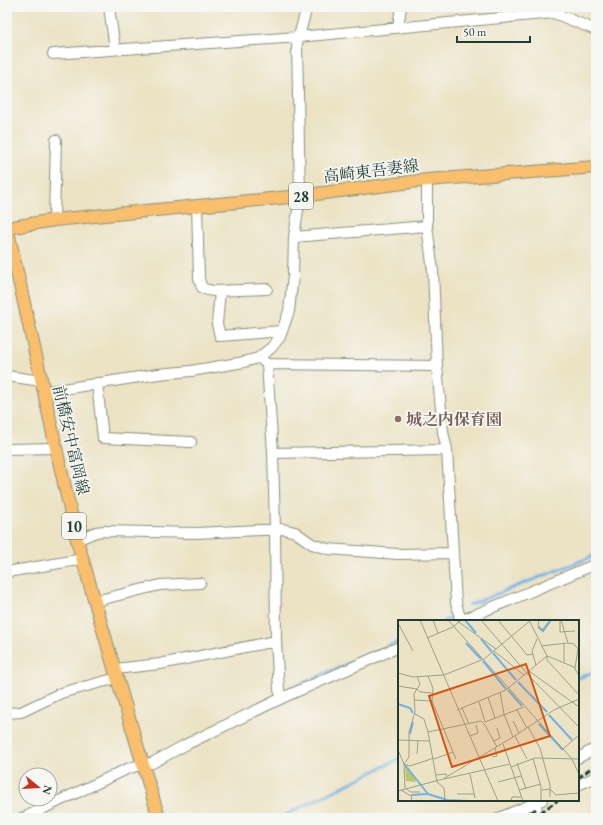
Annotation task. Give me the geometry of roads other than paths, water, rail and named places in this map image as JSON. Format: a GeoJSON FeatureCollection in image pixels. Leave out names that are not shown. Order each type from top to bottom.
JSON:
{"type":"FeatureCollection","features":[{"type":"Feature","properties":{"kind":"main road","name":"高崎東吾妻線"},"geometry":{"type":"LineString","coordinates":[[7,228],[54,220],[300,196],[427,180],[596,167]]}},
{"type":"Feature","properties":{"kind":"main road","name":"前橋安中富岡線"},"geometry":{"type":"LineString","coordinates":[[7,228],[77,540],[159,818]]}},
{"type":"Feature","properties":{"kind":"street"},"geometry":{"type":"LineString","coordinates":[[109,7],[114,49]]}},
{"type":"Feature","properties":{"kind":"street"},"geometry":{"type":"LineString","coordinates":[[7,376],[43,386],[97,384],[158,374],[191,371],[244,362],[258,358],[271,348],[280,337],[289,311],[293,276],[294,237],[300,196],[297,43],[307,7]]}},
{"type":"Feature","properties":{"kind":"street"},"geometry":{"type":"LineString","coordinates":[[398,27],[401,7]]}},
{"type":"Feature","properties":{"kind":"street"},"geometry":{"type":"LineString","coordinates":[[53,54],[298,37],[557,10],[596,30]]}},
{"type":"Feature","properties":{"kind":"street"},"geometry":{"type":"LineString","coordinates":[[54,220],[56,140]]}},
{"type":"Feature","properties":{"kind":"street"},"geometry":{"type":"LineString","coordinates":[[427,180],[427,226],[433,271],[436,366],[443,432],[447,450],[456,603],[461,620]]}},
{"type":"Feature","properties":{"kind":"street"},"geometry":{"type":"LineString","coordinates":[[197,206],[199,278],[201,286],[205,290],[220,291],[267,289]]}},
{"type":"Feature","properties":{"kind":"street"},"geometry":{"type":"LineString","coordinates":[[294,237],[427,226]]}},
{"type":"Feature","properties":{"kind":"street"},"geometry":{"type":"LineString","coordinates":[[220,291],[217,324],[220,336],[282,331]]}},
{"type":"Feature","properties":{"kind":"street"},"geometry":{"type":"LineString","coordinates":[[258,358],[267,364],[436,366]]}},
{"type":"Feature","properties":{"kind":"street"},"geometry":{"type":"LineString","coordinates":[[267,364],[273,453],[276,641],[279,690],[282,698]]}},
{"type":"Feature","properties":{"kind":"street"},"geometry":{"type":"LineString","coordinates":[[97,384],[103,438],[191,442]]}},
{"type":"Feature","properties":{"kind":"street"},"geometry":{"type":"LineString","coordinates":[[7,449],[56,448]]}},
{"type":"Feature","properties":{"kind":"street"},"geometry":{"type":"LineString","coordinates":[[273,453],[447,450]]}},
{"type":"Feature","properties":{"kind":"street"},"geometry":{"type":"LineString","coordinates":[[77,540],[96,532],[104,531],[195,533],[283,529],[295,532],[318,547],[398,554],[453,553]]}},
{"type":"Feature","properties":{"kind":"street"},"geometry":{"type":"LineString","coordinates":[[7,572],[83,559]]}},
{"type":"Feature","properties":{"kind":"street"},"geometry":{"type":"LineString","coordinates":[[463,620],[596,564]]}},
{"type":"Feature","properties":{"kind":"street"},"geometry":{"type":"LineString","coordinates":[[95,601],[160,585],[200,583]]}},
{"type":"Feature","properties":{"kind":"street"},"geometry":{"type":"LineString","coordinates":[[7,713],[21,712],[61,693],[116,674],[276,641]]}},
{"type":"Feature","properties":{"kind":"street"},"geometry":{"type":"LineString","coordinates":[[23,818],[127,769],[152,763],[187,744],[282,698],[398,647]]}},
{"type":"Feature","properties":{"kind":"street"},"geometry":{"type":"LineString","coordinates":[[579,757],[596,748]]}},
{"type":"Feature","properties":{"kind":"street"},"geometry":{"type":"LineString","coordinates":[[579,785],[596,777]]}},
{"type":"Feature","properties":{"kind":"street"},"geometry":{"type":"LineString","coordinates":[[499,818],[537,801],[539,818]]}},
{"type":"Feature","properties":{"kind":"waterway"},"geometry":{"type":"LineString","coordinates":[[469,605],[596,555]]}},
{"type":"Feature","properties":{"kind":"waterway"},"geometry":{"type":"LineString","coordinates":[[446,620],[451,618]]}},
{"type":"Feature","properties":{"kind":"waterway"},"geometry":{"type":"LineString","coordinates":[[289,689],[398,641]]}},
{"type":"Feature","properties":{"kind":"waterway"},"geometry":{"type":"LineString","coordinates":[[579,678],[596,671]]}},
{"type":"Feature","properties":{"kind":"waterway"},"geometry":{"type":"LineString","coordinates":[[279,818],[398,759]]}},
{"type":"Feature","properties":{"kind":"waterway"},"geometry":{"type":"LineString","coordinates":[[12,818],[24,813]]}},
{"type":"Feature","properties":{"kind":"railway"},"geometry":{"type":"LineString","coordinates":[[579,777],[596,764]]}},
{"type":"Feature","properties":{"kind":"railway"},"geometry":{"type":"LineString","coordinates":[[533,818],[557,801]]}},
{"type":"Feature","properties":{"kind":"railway"},"geometry":{"type":"LineString","coordinates":[[524,818],[537,808]]}},
{"type":"Feature","properties":{"kind":"place","name":"城之内保育園"},"geometry":{"type":"Point","coordinates":[398,419]}}]}
